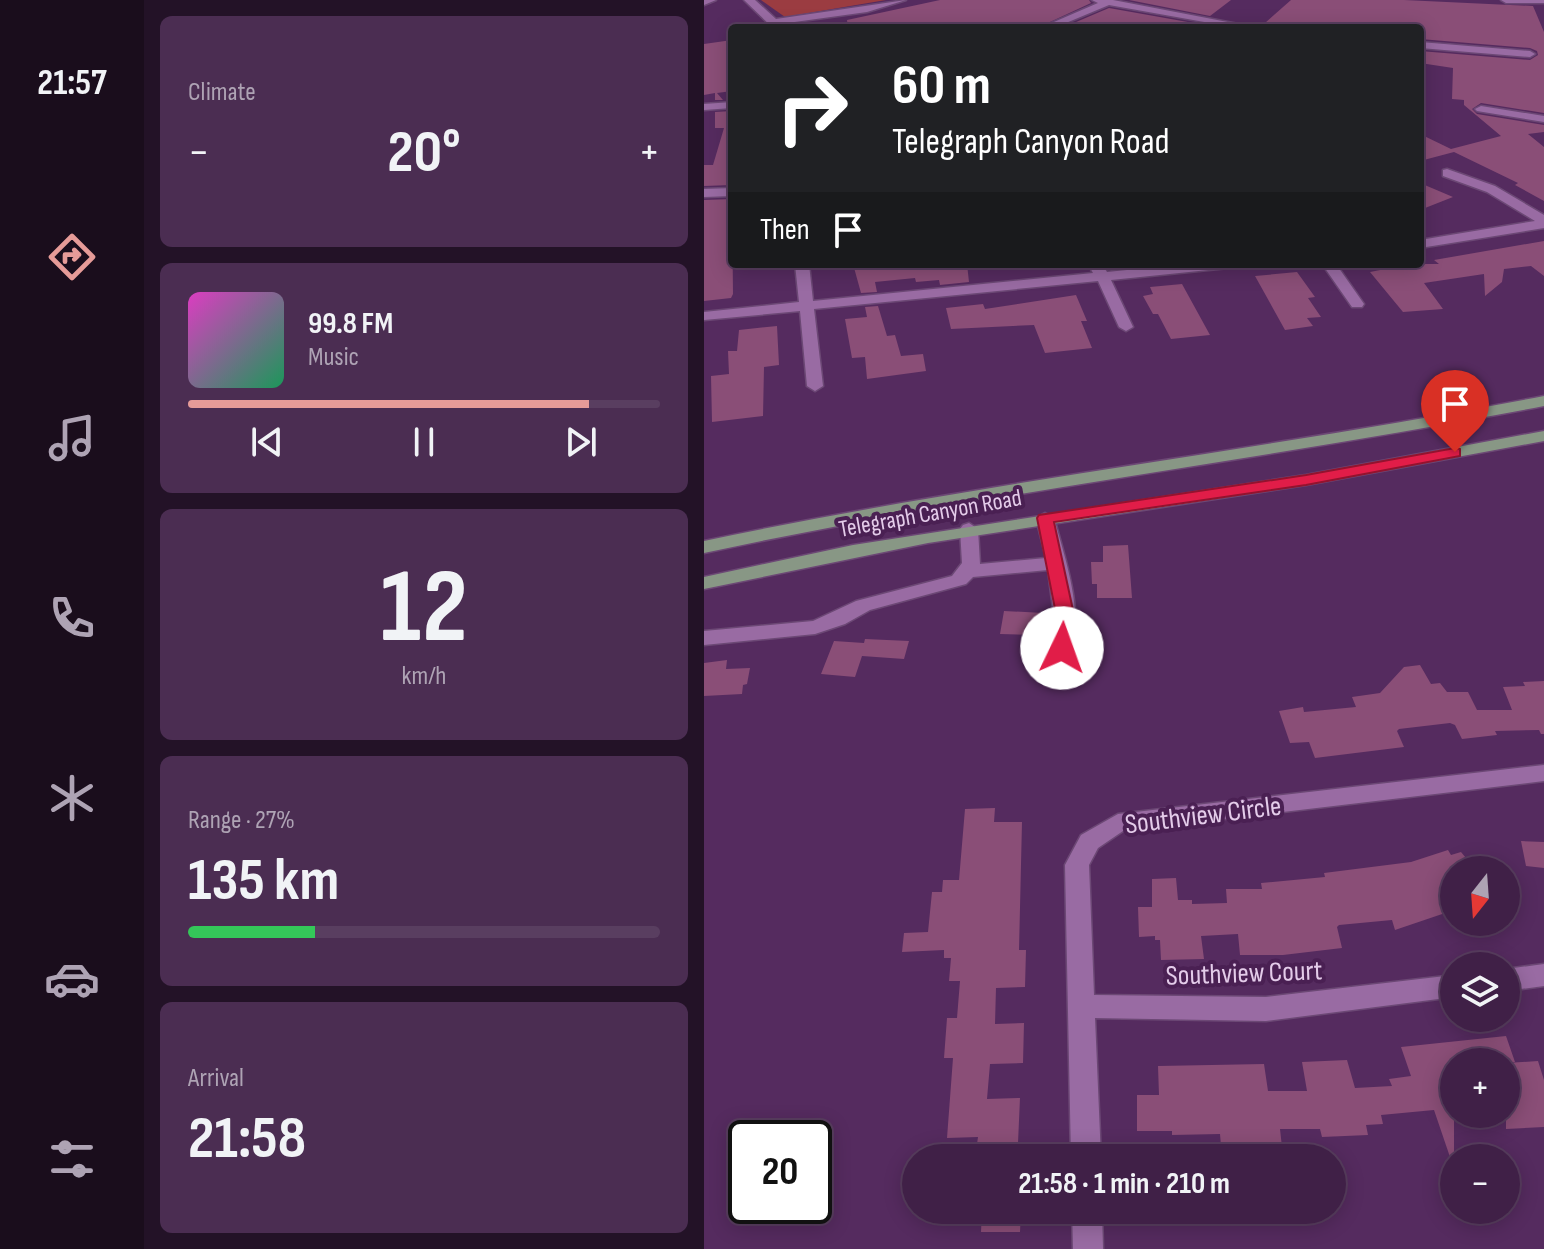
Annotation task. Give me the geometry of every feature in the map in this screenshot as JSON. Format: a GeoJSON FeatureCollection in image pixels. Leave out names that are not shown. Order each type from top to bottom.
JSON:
{"type":"FeatureCollection","features":[{"type":"Feature","properties":{"kind":"main road","name":"Telegraph Canyon Road"},"geometry":{"type":"LineString","coordinates":[[704,547],[833,520],[999,491],[1356,438],[1544,401]]}},
{"type":"Feature","properties":{"kind":"main road","name":"Telegraph Canyon Road"},"geometry":{"type":"LineString","coordinates":[[704,583],[777,565],[969,529],[1306,480],[1544,436]]}},
{"type":"Feature","properties":{"kind":"street"},"geometry":{"type":"LineString","coordinates":[[704,2],[711,0]]}},
{"type":"Feature","properties":{"kind":"street"},"geometry":{"type":"LineString","coordinates":[[749,0],[775,24]]}},
{"type":"Feature","properties":{"kind":"street"},"geometry":{"type":"LineString","coordinates":[[782,24],[901,0]]}},
{"type":"Feature","properties":{"kind":"street"},"geometry":{"type":"LineString","coordinates":[[1506,0],[1544,0]]}},
{"type":"Feature","properties":{"kind":"street"},"geometry":{"type":"LineString","coordinates":[[1054,24],[1103,1],[1218,24]]}},
{"type":"Feature","properties":{"kind":"street"},"geometry":{"type":"LineString","coordinates":[[1424,45],[1530,54]]}},
{"type":"Feature","properties":{"kind":"street"},"geometry":{"type":"LineString","coordinates":[[704,107],[728,105]]}},
{"type":"Feature","properties":{"kind":"street"},"geometry":{"type":"LineString","coordinates":[[1481,109],[1544,119]]}},
{"type":"Feature","properties":{"kind":"street"},"geometry":{"type":"LineString","coordinates":[[1447,173],[1491,189],[1544,222]]}},
{"type":"Feature","properties":{"kind":"street"},"geometry":{"type":"LineString","coordinates":[[704,193],[728,192]]}},
{"type":"Feature","properties":{"kind":"street"},"geometry":{"type":"LineString","coordinates":[[1424,243],[1544,222]]}},
{"type":"Feature","properties":{"kind":"street"},"geometry":{"type":"LineString","coordinates":[[802,268],[815,386]]}},
{"type":"Feature","properties":{"kind":"street"},"geometry":{"type":"LineString","coordinates":[[704,316],[806,308],[1099,271],[1154,268]]}},
{"type":"Feature","properties":{"kind":"street"},"geometry":{"type":"LineString","coordinates":[[1332,268],[1357,304]]}},
{"type":"Feature","properties":{"kind":"street"},"geometry":{"type":"LineString","coordinates":[[1099,271],[1126,327]]}},
{"type":"Feature","properties":{"kind":"street"},"geometry":{"type":"LineString","coordinates":[[1045,518],[1057,563],[1067,624],[1062,648]]}},
{"type":"Feature","properties":{"kind":"street"},"geometry":{"type":"LineString","coordinates":[[969,529],[970,571]]}},
{"type":"Feature","properties":{"kind":"street"},"geometry":{"type":"LineString","coordinates":[[704,638],[815,627],[863,605],[959,580],[970,571],[1057,563]]}},
{"type":"Feature","properties":{"kind":"street","name":"Southview Circle"},"geometry":{"type":"LineString","coordinates":[[1086,1144],[1084,1006],[1077,865],[1089,842],[1118,823],[1544,773]]}},
{"type":"Feature","properties":{"kind":"street"},"geometry":{"type":"LineString","coordinates":[[1520,978],[1544,975]]}},
{"type":"Feature","properties":{"kind":"street","name":"Southview Court"},"geometry":{"type":"LineString","coordinates":[[1084,1006],[1266,1009],[1440,988]]}},
{"type":"Feature","properties":{"kind":"street"},"geometry":{"type":"LineString","coordinates":[[1087,1224],[1088,1249]]}},
{"type":"Feature","properties":{"kind":"shaded area"},"geometry":{"type":"Polygon","coordinates":[[[761,0],[886,0],[785,17],[761,0]]]}},
{"type":"Feature","properties":{"kind":"building"},"geometry":{"type":"Polygon","coordinates":[[[940,0],[1089,0],[1091,3],[1046,24],[848,24],[847,20],[940,0]]]}},
{"type":"Feature","properties":{"kind":"building"},"geometry":{"type":"Polygon","coordinates":[[[1129,0],[1231,0],[1210,16],[1129,0]]]}},
{"type":"Feature","properties":{"kind":"building"},"geometry":{"type":"Polygon","coordinates":[[[1291,0],[1404,0],[1533,6],[1544,32],[1544,113],[1481,103],[1472,109],[1477,114],[1544,125],[1544,132],[1528,134],[1544,147],[1544,201],[1515,185],[1518,183],[1454,152],[1424,160],[1424,136],[1451,149],[1501,136],[1464,105],[1464,100],[1452,99],[1453,68],[1424,64],[1424,51],[1530,60],[1538,55],[1537,51],[1424,39],[1424,24],[1265,23],[1291,0]]]}},
{"type":"Feature","properties":{"kind":"building"},"geometry":{"type":"Polygon","coordinates":[[[1109,8],[1199,24],[1071,24],[1109,8]]]}},
{"type":"Feature","properties":{"kind":"building"},"geometry":{"type":"Polygon","coordinates":[[[728,41],[728,92],[717,93],[723,100],[715,100],[715,93],[704,95],[704,44],[728,41]]]}},
{"type":"Feature","properties":{"kind":"building"},"geometry":{"type":"Polygon","coordinates":[[[728,111],[728,185],[704,186],[704,165],[713,165],[724,128],[715,128],[715,112],[728,111]]]}},
{"type":"Feature","properties":{"kind":"building"},"geometry":{"type":"Polygon","coordinates":[[[1424,185],[1453,197],[1424,208],[1424,185]]]}},
{"type":"Feature","properties":{"kind":"building"},"geometry":{"type":"Polygon","coordinates":[[[728,199],[728,268],[733,268],[731,298],[704,301],[704,200],[728,199]]]}},
{"type":"Feature","properties":{"kind":"building"},"geometry":{"type":"Polygon","coordinates":[[[1544,241],[1544,276],[1531,266],[1504,269],[1502,282],[1485,296],[1484,274],[1424,283],[1443,309],[1403,312],[1370,272],[1439,264],[1434,260],[1544,241]]]}},
{"type":"Feature","properties":{"kind":"building"},"geometry":{"type":"Polygon","coordinates":[[[854,268],[967,268],[969,282],[940,285],[939,280],[916,282],[915,278],[875,282],[877,292],[861,293],[854,268]]]}},
{"type":"Feature","properties":{"kind":"building"},"geometry":{"type":"Polygon","coordinates":[[[1297,272],[1315,297],[1308,298],[1321,317],[1307,318],[1313,326],[1285,330],[1255,276],[1297,272]]]}},
{"type":"Feature","properties":{"kind":"building"},"geometry":{"type":"Polygon","coordinates":[[[1182,284],[1210,335],[1171,339],[1158,314],[1153,314],[1143,296],[1153,294],[1150,287],[1182,284]]]}},
{"type":"Feature","properties":{"kind":"building"},"geometry":{"type":"Polygon","coordinates":[[[1076,295],[1087,321],[1081,321],[1092,348],[1045,353],[1034,325],[951,329],[946,308],[983,304],[985,309],[1076,295]]]}},
{"type":"Feature","properties":{"kind":"building"},"geometry":{"type":"Polygon","coordinates":[[[878,306],[887,336],[895,335],[901,356],[923,354],[926,371],[867,379],[865,357],[852,358],[845,319],[867,317],[865,307],[878,306]]]}},
{"type":"Feature","properties":{"kind":"building"},"geometry":{"type":"Polygon","coordinates":[[[777,326],[779,365],[764,367],[763,416],[712,422],[711,376],[729,374],[728,351],[737,351],[739,330],[777,326]]]}},
{"type":"Feature","properties":{"kind":"building"},"geometry":{"type":"Polygon","coordinates":[[[1128,545],[1132,598],[1097,598],[1097,584],[1092,584],[1091,562],[1103,562],[1103,546],[1128,545]]]}},
{"type":"Feature","properties":{"kind":"building"},"geometry":{"type":"Polygon","coordinates":[[[1004,611],[1044,613],[1040,635],[1000,634],[1004,611]]]}},
{"type":"Feature","properties":{"kind":"building"},"geometry":{"type":"Polygon","coordinates":[[[865,639],[909,641],[904,659],[862,656],[855,677],[821,674],[834,641],[864,643],[865,639]]]}},
{"type":"Feature","properties":{"kind":"building"},"geometry":{"type":"Polygon","coordinates":[[[727,660],[726,669],[750,668],[742,694],[704,696],[704,663],[727,660]]]}},
{"type":"Feature","properties":{"kind":"building"},"geometry":{"type":"Polygon","coordinates":[[[1420,665],[1431,684],[1440,683],[1447,692],[1468,692],[1477,710],[1512,710],[1503,687],[1544,681],[1544,734],[1539,730],[1495,731],[1497,735],[1462,739],[1455,725],[1450,723],[1399,729],[1397,731],[1404,747],[1315,758],[1309,742],[1290,743],[1279,711],[1303,707],[1304,712],[1356,707],[1352,697],[1380,693],[1404,667],[1420,665]]]}},
{"type":"Feature","properties":{"kind":"building"},"geometry":{"type":"Polygon","coordinates":[[[995,808],[994,822],[1022,822],[1019,950],[1026,950],[1025,987],[996,988],[995,1024],[1024,1023],[1023,1063],[990,1064],[987,1099],[1020,1098],[1018,1143],[977,1144],[978,1137],[947,1138],[953,1058],[944,1058],[947,1018],[957,1018],[960,981],[949,981],[951,958],[944,958],[944,950],[902,952],[904,933],[928,932],[932,892],[942,892],[943,880],[959,880],[965,809],[995,808]]]}},
{"type":"Feature","properties":{"kind":"building"},"geometry":{"type":"Polygon","coordinates":[[[1521,841],[1544,842],[1544,868],[1526,866],[1521,841]]]}},
{"type":"Feature","properties":{"kind":"building"},"geometry":{"type":"Polygon","coordinates":[[[1448,850],[1451,855],[1461,852],[1464,856],[1440,856],[1440,915],[1395,930],[1392,920],[1339,925],[1342,948],[1283,955],[1240,955],[1238,934],[1201,936],[1204,959],[1161,960],[1160,940],[1155,940],[1155,936],[1139,937],[1138,907],[1152,907],[1152,879],[1176,878],[1178,900],[1192,900],[1192,904],[1227,903],[1226,889],[1262,889],[1261,883],[1325,877],[1324,873],[1411,862],[1448,850]]]}},
{"type":"Feature","properties":{"kind":"building"},"geometry":{"type":"Polygon","coordinates":[[[1506,1036],[1510,1048],[1440,1048],[1440,1128],[1434,1110],[1381,1115],[1383,1124],[1366,1125],[1368,1135],[1322,1137],[1320,1129],[1280,1129],[1282,1144],[1221,1144],[1220,1134],[1172,1135],[1172,1131],[1137,1131],[1137,1095],[1159,1095],[1158,1066],[1264,1064],[1268,1091],[1307,1091],[1302,1062],[1347,1060],[1355,1088],[1392,1086],[1389,1079],[1411,1076],[1401,1047],[1506,1036]]]}},
{"type":"Feature","properties":{"kind":"building"},"geometry":{"type":"Polygon","coordinates":[[[1538,1061],[1544,1080],[1544,1127],[1506,1129],[1520,1128],[1520,1062],[1538,1061]]]}},
{"type":"Feature","properties":{"kind":"building"},"geometry":{"type":"Polygon","coordinates":[[[1440,1128],[1454,1128],[1454,1144],[1446,1144],[1440,1128]]]}},
{"type":"Feature","properties":{"kind":"building"},"geometry":{"type":"Polygon","coordinates":[[[981,1224],[1020,1224],[1020,1232],[981,1232],[981,1224]]]}},
{"type":"Feature","properties":{"kind":"route"},"geometry":{"type":"LineString","coordinates":[[1062,648],[1067,624],[1057,563],[1045,518],[1306,480],[1455,452]]}}]}
